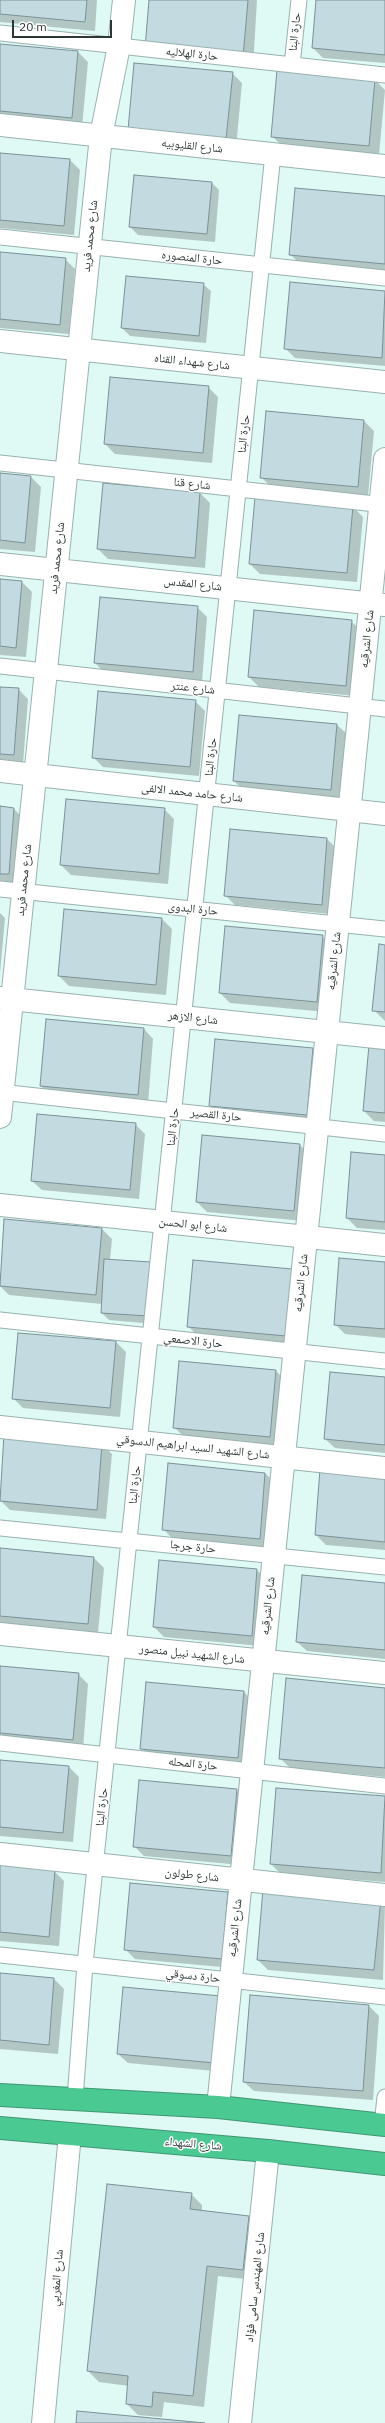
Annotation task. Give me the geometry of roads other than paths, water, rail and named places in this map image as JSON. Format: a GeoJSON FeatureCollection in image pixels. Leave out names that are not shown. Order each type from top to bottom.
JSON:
{"type":"FeatureCollection","features":[{"type":"Feature","properties":{"kind":"highway"},"geometry":{"type":"LineString","coordinates":[[0,2095],[218,2107],[383,2125]]}},
{"type":"Feature","properties":{"kind":"highway","name":"شارع الشهداء"},"geometry":{"type":"LineString","coordinates":[[0,2128],[268,2151],[385,2164]]}},
{"type":"Feature","properties":{"kind":"street","name":"شارع محمد فريد"},"geometry":{"type":"LineString","coordinates":[[0,1117],[6,999],[23,891],[101,136],[119,46],[124,0]]}},
{"type":"Feature","properties":{"kind":"street","name":"شارع القليوبيه"},"geometry":{"type":"LineString","coordinates":[[0,125],[385,166]]}},
{"type":"Feature","properties":{"kind":"street","name":"شارع شهداء القناه"},"geometry":{"type":"LineString","coordinates":[[0,341],[385,382]]}},
{"type":"Feature","properties":{"kind":"street","name":"شارع الشرقيه"},"geometry":{"type":"LineString","coordinates":[[218,2107],[229,1980],[360,706],[378,604],[385,459]]}},
{"type":"Feature","properties":{"kind":"street","name":"شارع المقدس"},"geometry":{"type":"LineString","coordinates":[[0,564],[378,604]]}},
{"type":"Feature","properties":{"kind":"street","name":"شارع حامد محمد الالفى"},"geometry":{"type":"LineString","coordinates":[[0,771],[385,814]]}},
{"type":"Feature","properties":{"kind":"street","name":"شارع الازهر"},"geometry":{"type":"LineString","coordinates":[[6,999],[385,1038]]}},
{"type":"Feature","properties":{"kind":"street","name":"شارع ابو الحسن"},"geometry":{"type":"LineString","coordinates":[[0,1205],[385,1244]]}},
{"type":"Feature","properties":{"kind":"street","name":"شارع الشهيد السيد ابراهيم الدسوقي"},"geometry":{"type":"LineString","coordinates":[[0,1427],[385,1468]]}},
{"type":"Feature","properties":{"kind":"street","name":"شارع الشهيد نبيل منصور"},"geometry":{"type":"LineString","coordinates":[[0,1634],[385,1673]]}},
{"type":"Feature","properties":{"kind":"street","name":"شارع طولون"},"geometry":{"type":"LineString","coordinates":[[0,1854],[385,1895]]}},
{"type":"Feature","properties":{"kind":"street","name":"شارع المغربي"},"geometry":{"type":"LineString","coordinates":[[43,2423],[70,2134]]}},
{"type":"Feature","properties":{"kind":"street","name":"شارع المهندس سامى فؤاد"},"geometry":{"type":"LineString","coordinates":[[240,2423],[268,2151]]}},
{"type":"Feature","properties":{"kind":"lane","name":"حارة البنا"},"geometry":{"type":"LineString","coordinates":[[292,65],[299,0]]}},
{"type":"Feature","properties":{"kind":"lane","name":"حارة الهلاليه"},"geometry":{"type":"LineString","coordinates":[[0,33],[385,75]]}},
{"type":"Feature","properties":{"kind":"lane","name":"حارة البنا"},"geometry":{"type":"LineString","coordinates":[[75,2099],[85,1964],[273,154]]}},
{"type":"Feature","properties":{"kind":"lane","name":"حارة المنصوره"},"geometry":{"type":"LineString","coordinates":[[0,237],[385,278]]}},
{"type":"Feature","properties":{"kind":"lane","name":"شارع قنا"},"geometry":{"type":"LineString","coordinates":[[0,463],[383,504]]}},
{"type":"Feature","properties":{"kind":"lane","name":"شارع عنتر"},"geometry":{"type":"LineString","coordinates":[[0,666],[385,709]]}},
{"type":"Feature","properties":{"kind":"lane","name":"حارة البدوى"},"geometry":{"type":"LineString","coordinates":[[0,889],[385,929]]}},
{"type":"Feature","properties":{"kind":"lane","name":"حارة القصير"},"geometry":{"type":"LineString","coordinates":[[1,1092],[385,1134]]}},
{"type":"Feature","properties":{"kind":"lane","name":"حارة الاصمعي"},"geometry":{"type":"LineString","coordinates":[[0,1320],[385,1361]]}},
{"type":"Feature","properties":{"kind":"lane","name":"حارة جرجا"},"geometry":{"type":"LineString","coordinates":[[0,1528],[385,1567]]}},
{"type":"Feature","properties":{"kind":"lane","name":"حارة المحله"},"geometry":{"type":"LineString","coordinates":[[0,1743],[385,1786]]}},
{"type":"Feature","properties":{"kind":"lane","name":"حارة دسوقي"},"geometry":{"type":"LineString","coordinates":[[0,1955],[385,1997]]}},
{"type":"Feature","properties":{"kind":"lane"},"geometry":{"type":"LineString","coordinates":[[383,2125],[385,2097]]}}]}
